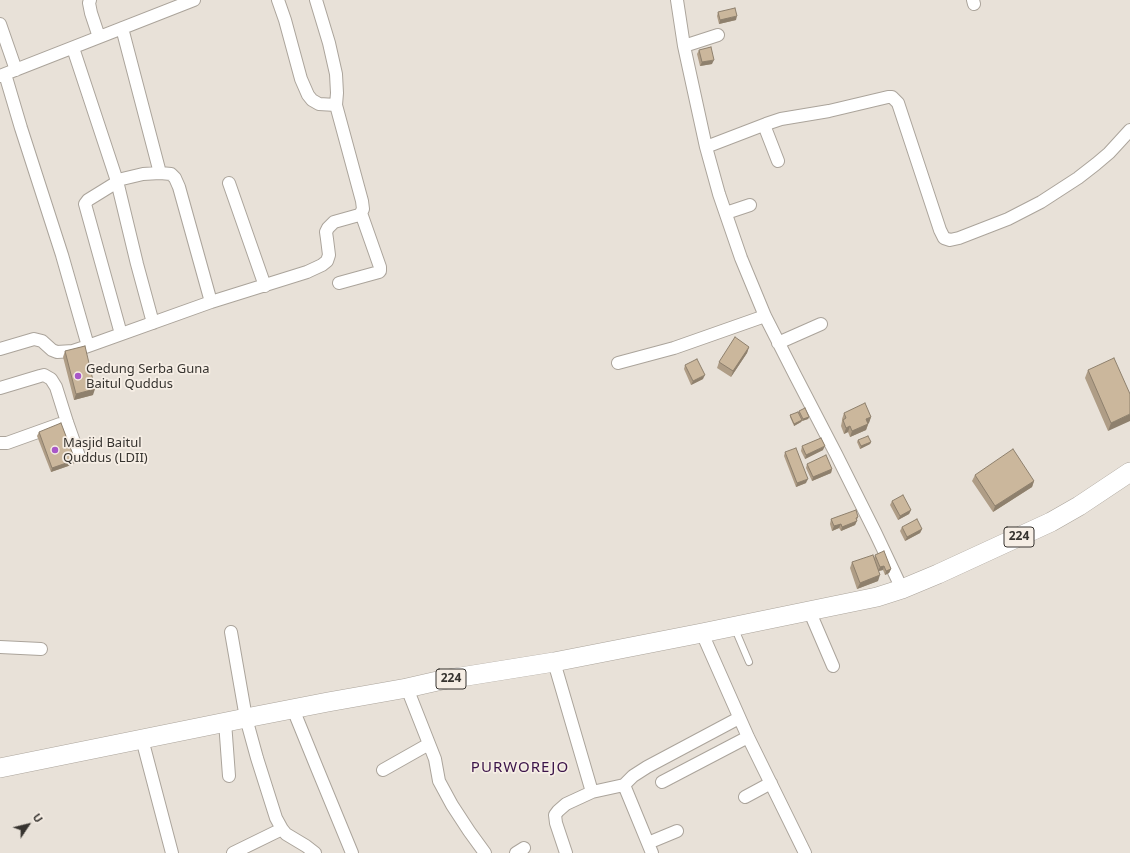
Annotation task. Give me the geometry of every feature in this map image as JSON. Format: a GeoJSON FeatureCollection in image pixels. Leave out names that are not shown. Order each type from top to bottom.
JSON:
{"type":"FeatureCollection","features":[{"type":"Feature","properties":{"kind":"main road","name":"224"},"geometry":{"type":"LineString","coordinates":[[0,768],[442,680],[554,662],[702,633],[856,601],[902,589],[946,571],[1051,522],[1090,499],[1130,472]]}},
{"type":"Feature","properties":{"kind":"street"},"geometry":{"type":"LineString","coordinates":[[90,0],[89,3],[91,13],[99,37]]}},
{"type":"Feature","properties":{"kind":"street"},"geometry":{"type":"LineString","coordinates":[[7,74],[194,0]]}},
{"type":"Feature","properties":{"kind":"street"},"geometry":{"type":"LineString","coordinates":[[278,0],[301,79],[308,95],[312,100],[319,104],[336,104]]}},
{"type":"Feature","properties":{"kind":"street"},"geometry":{"type":"LineString","coordinates":[[316,0],[329,43],[336,74],[336,104],[362,201],[363,209],[361,213],[380,267],[379,272],[339,282]]}},
{"type":"Feature","properties":{"kind":"street"},"geometry":{"type":"LineString","coordinates":[[677,0],[684,46],[706,147],[719,194],[741,258],[778,343],[840,461],[902,589]]}},
{"type":"Feature","properties":{"kind":"street"},"geometry":{"type":"LineString","coordinates":[[0,24],[7,74],[21,128],[62,255],[88,346]]}},
{"type":"Feature","properties":{"kind":"street"},"geometry":{"type":"LineString","coordinates":[[122,28],[160,173]]}},
{"type":"Feature","properties":{"kind":"street"},"geometry":{"type":"LineString","coordinates":[[684,46],[718,35]]}},
{"type":"Feature","properties":{"kind":"street"},"geometry":{"type":"LineString","coordinates":[[73,48],[117,181],[153,323]]}},
{"type":"Feature","properties":{"kind":"street"},"geometry":{"type":"LineString","coordinates":[[706,147],[764,125],[790,117],[829,111],[888,97],[894,98],[899,105],[940,230],[945,238],[950,240],[1008,219],[1041,202],[1078,178],[1096,164],[1109,153],[1130,130]]}},
{"type":"Feature","properties":{"kind":"street"},"geometry":{"type":"LineString","coordinates":[[764,125],[778,161]]}},
{"type":"Feature","properties":{"kind":"street"},"geometry":{"type":"LineString","coordinates":[[121,334],[85,204],[88,200],[117,181],[134,176],[160,173],[172,175],[178,182],[211,302]]}},
{"type":"Feature","properties":{"kind":"street"},"geometry":{"type":"LineString","coordinates":[[229,183],[265,286]]}},
{"type":"Feature","properties":{"kind":"street"},"geometry":{"type":"LineString","coordinates":[[726,213],[750,205]]}},
{"type":"Feature","properties":{"kind":"street"},"geometry":{"type":"LineString","coordinates":[[0,349],[34,339],[42,340],[57,352],[88,346],[211,302],[307,272],[325,263],[329,257],[326,232],[328,228],[334,222],[361,213]]}},
{"type":"Feature","properties":{"kind":"street"},"geometry":{"type":"LineString","coordinates":[[618,363],[674,348],[765,316]]}},
{"type":"Feature","properties":{"kind":"street"},"geometry":{"type":"LineString","coordinates":[[778,343],[821,324]]}},
{"type":"Feature","properties":{"kind":"street"},"geometry":{"type":"LineString","coordinates":[[0,388],[40,376],[47,377],[53,381],[79,456]]}},
{"type":"Feature","properties":{"kind":"street"},"geometry":{"type":"LineString","coordinates":[[0,443],[7,443],[66,422]]}},
{"type":"Feature","properties":{"kind":"street"},"geometry":{"type":"LineString","coordinates":[[810,610],[833,666]]}},
{"type":"Feature","properties":{"kind":"street"},"geometry":{"type":"LineString","coordinates":[[231,632],[246,718],[271,806],[276,818],[289,836],[315,853]]}},
{"type":"Feature","properties":{"kind":"street"},"geometry":{"type":"LineString","coordinates":[[702,633],[739,718],[805,853]]}},
{"type":"Feature","properties":{"kind":"street"},"geometry":{"type":"LineString","coordinates":[[0,647],[41,649]]}},
{"type":"Feature","properties":{"kind":"street"},"geometry":{"type":"LineString","coordinates":[[554,662],[592,792]]}},
{"type":"Feature","properties":{"kind":"street"},"geometry":{"type":"LineString","coordinates":[[407,688],[435,759],[439,781],[465,824],[485,853]]}},
{"type":"Feature","properties":{"kind":"street"},"geometry":{"type":"LineString","coordinates":[[293,709],[352,853]]}},
{"type":"Feature","properties":{"kind":"street"},"geometry":{"type":"LineString","coordinates":[[566,853],[555,819],[556,813],[563,806],[592,792],[624,785],[633,776],[647,767],[739,718]]}},
{"type":"Feature","properties":{"kind":"street"},"geometry":{"type":"LineString","coordinates":[[225,722],[229,776]]}},
{"type":"Feature","properties":{"kind":"street"},"geometry":{"type":"LineString","coordinates":[[662,782],[748,737]]}},
{"type":"Feature","properties":{"kind":"street"},"geometry":{"type":"LineString","coordinates":[[142,739],[172,853]]}},
{"type":"Feature","properties":{"kind":"street"},"geometry":{"type":"LineString","coordinates":[[383,770],[429,744]]}},
{"type":"Feature","properties":{"kind":"street"},"geometry":{"type":"LineString","coordinates":[[745,797],[771,783]]}},
{"type":"Feature","properties":{"kind":"street"},"geometry":{"type":"LineString","coordinates":[[624,785],[650,848],[677,831]]}},
{"type":"Feature","properties":{"kind":"street"},"geometry":{"type":"LineString","coordinates":[[233,853],[282,828]]}},
{"type":"Feature","properties":{"kind":"lane"},"geometry":{"type":"LineString","coordinates":[[734,626],[749,662]]}},
{"type":"Feature","properties":{"kind":"building"},"geometry":{"type":"Polygon","coordinates":[[[735,8],[737,16],[720,20],[718,12],[735,8]]]}},
{"type":"Feature","properties":{"kind":"building"},"geometry":{"type":"Polygon","coordinates":[[[711,47],[714,60],[702,62],[699,50],[711,47]]]}},
{"type":"Feature","properties":{"kind":"building"},"geometry":{"type":"Polygon","coordinates":[[[735,337],[749,347],[733,371],[719,362],[735,337]]]}},
{"type":"Feature","properties":{"kind":"building","name":"Gedung Serba Guna Baitul Quddus"},"geometry":{"type":"Polygon","coordinates":[[[85,346],[95,389],[76,394],[65,351],[85,346]]]}},
{"type":"Feature","properties":{"kind":"building"},"geometry":{"type":"Polygon","coordinates":[[[1114,358],[1130,394],[1130,414],[1111,423],[1088,370],[1114,358]]]}},
{"type":"Feature","properties":{"kind":"building"},"geometry":{"type":"Polygon","coordinates":[[[697,359],[705,375],[693,381],[685,365],[697,359]]]}},
{"type":"Feature","properties":{"kind":"building"},"geometry":{"type":"Polygon","coordinates":[[[865,403],[871,417],[866,419],[868,424],[852,431],[850,426],[846,428],[843,420],[846,418],[844,413],[865,403]]]}},
{"type":"Feature","properties":{"kind":"building"},"geometry":{"type":"Polygon","coordinates":[[[805,408],[809,417],[803,419],[799,411],[805,408]]]}},
{"type":"Feature","properties":{"kind":"building"},"geometry":{"type":"Polygon","coordinates":[[[798,412],[802,420],[794,424],[790,415],[798,412]]]}},
{"type":"Feature","properties":{"kind":"building","name":"Masjid Baitul Quddus (LDII)"},"geometry":{"type":"Polygon","coordinates":[[[61,423],[75,460],[52,468],[39,432],[61,423]]]}},
{"type":"Feature","properties":{"kind":"building"},"geometry":{"type":"Polygon","coordinates":[[[868,436],[871,442],[861,446],[858,440],[868,436]]]}},
{"type":"Feature","properties":{"kind":"building"},"geometry":{"type":"Polygon","coordinates":[[[821,438],[825,446],[806,455],[802,446],[821,438]]]}},
{"type":"Feature","properties":{"kind":"building"},"geometry":{"type":"Polygon","coordinates":[[[796,448],[808,479],[797,483],[785,452],[796,448]]]}},
{"type":"Feature","properties":{"kind":"building"},"geometry":{"type":"Polygon","coordinates":[[[1013,449],[1034,481],[995,506],[975,475],[1013,449]]]}},
{"type":"Feature","properties":{"kind":"building"},"geometry":{"type":"Polygon","coordinates":[[[826,455],[832,469],[813,477],[807,464],[826,455]]]}},
{"type":"Feature","properties":{"kind":"building"},"geometry":{"type":"Polygon","coordinates":[[[903,495],[911,510],[900,516],[892,501],[903,495]]]}},
{"type":"Feature","properties":{"kind":"building"},"geometry":{"type":"Polygon","coordinates":[[[856,510],[858,517],[856,518],[857,521],[842,527],[841,524],[834,526],[831,519],[856,510]]]}},
{"type":"Feature","properties":{"kind":"building"},"geometry":{"type":"Polygon","coordinates":[[[917,519],[922,529],[907,537],[902,527],[917,519]]]}},
{"type":"Feature","properties":{"kind":"building"},"geometry":{"type":"Polygon","coordinates":[[[884,551],[891,569],[886,571],[884,566],[880,567],[875,555],[884,551]]]}},
{"type":"Feature","properties":{"kind":"building"},"geometry":{"type":"Polygon","coordinates":[[[873,555],[880,575],[860,583],[852,562],[873,555]]]}},
{"type":"Feature","properties":{"kind":"place","name":"Gedung Serba Guna Baitul Quddus"},"geometry":{"type":"Point","coordinates":[78,376]}},
{"type":"Feature","properties":{"kind":"place","name":"Masjid Baitul Quddus (LDII)"},"geometry":{"type":"Point","coordinates":[55,450]}},
{"type":"Feature","properties":{"kind":"district","name":"PURWOREJO"},"geometry":{"type":"Point","coordinates":[520,768]}}]}
